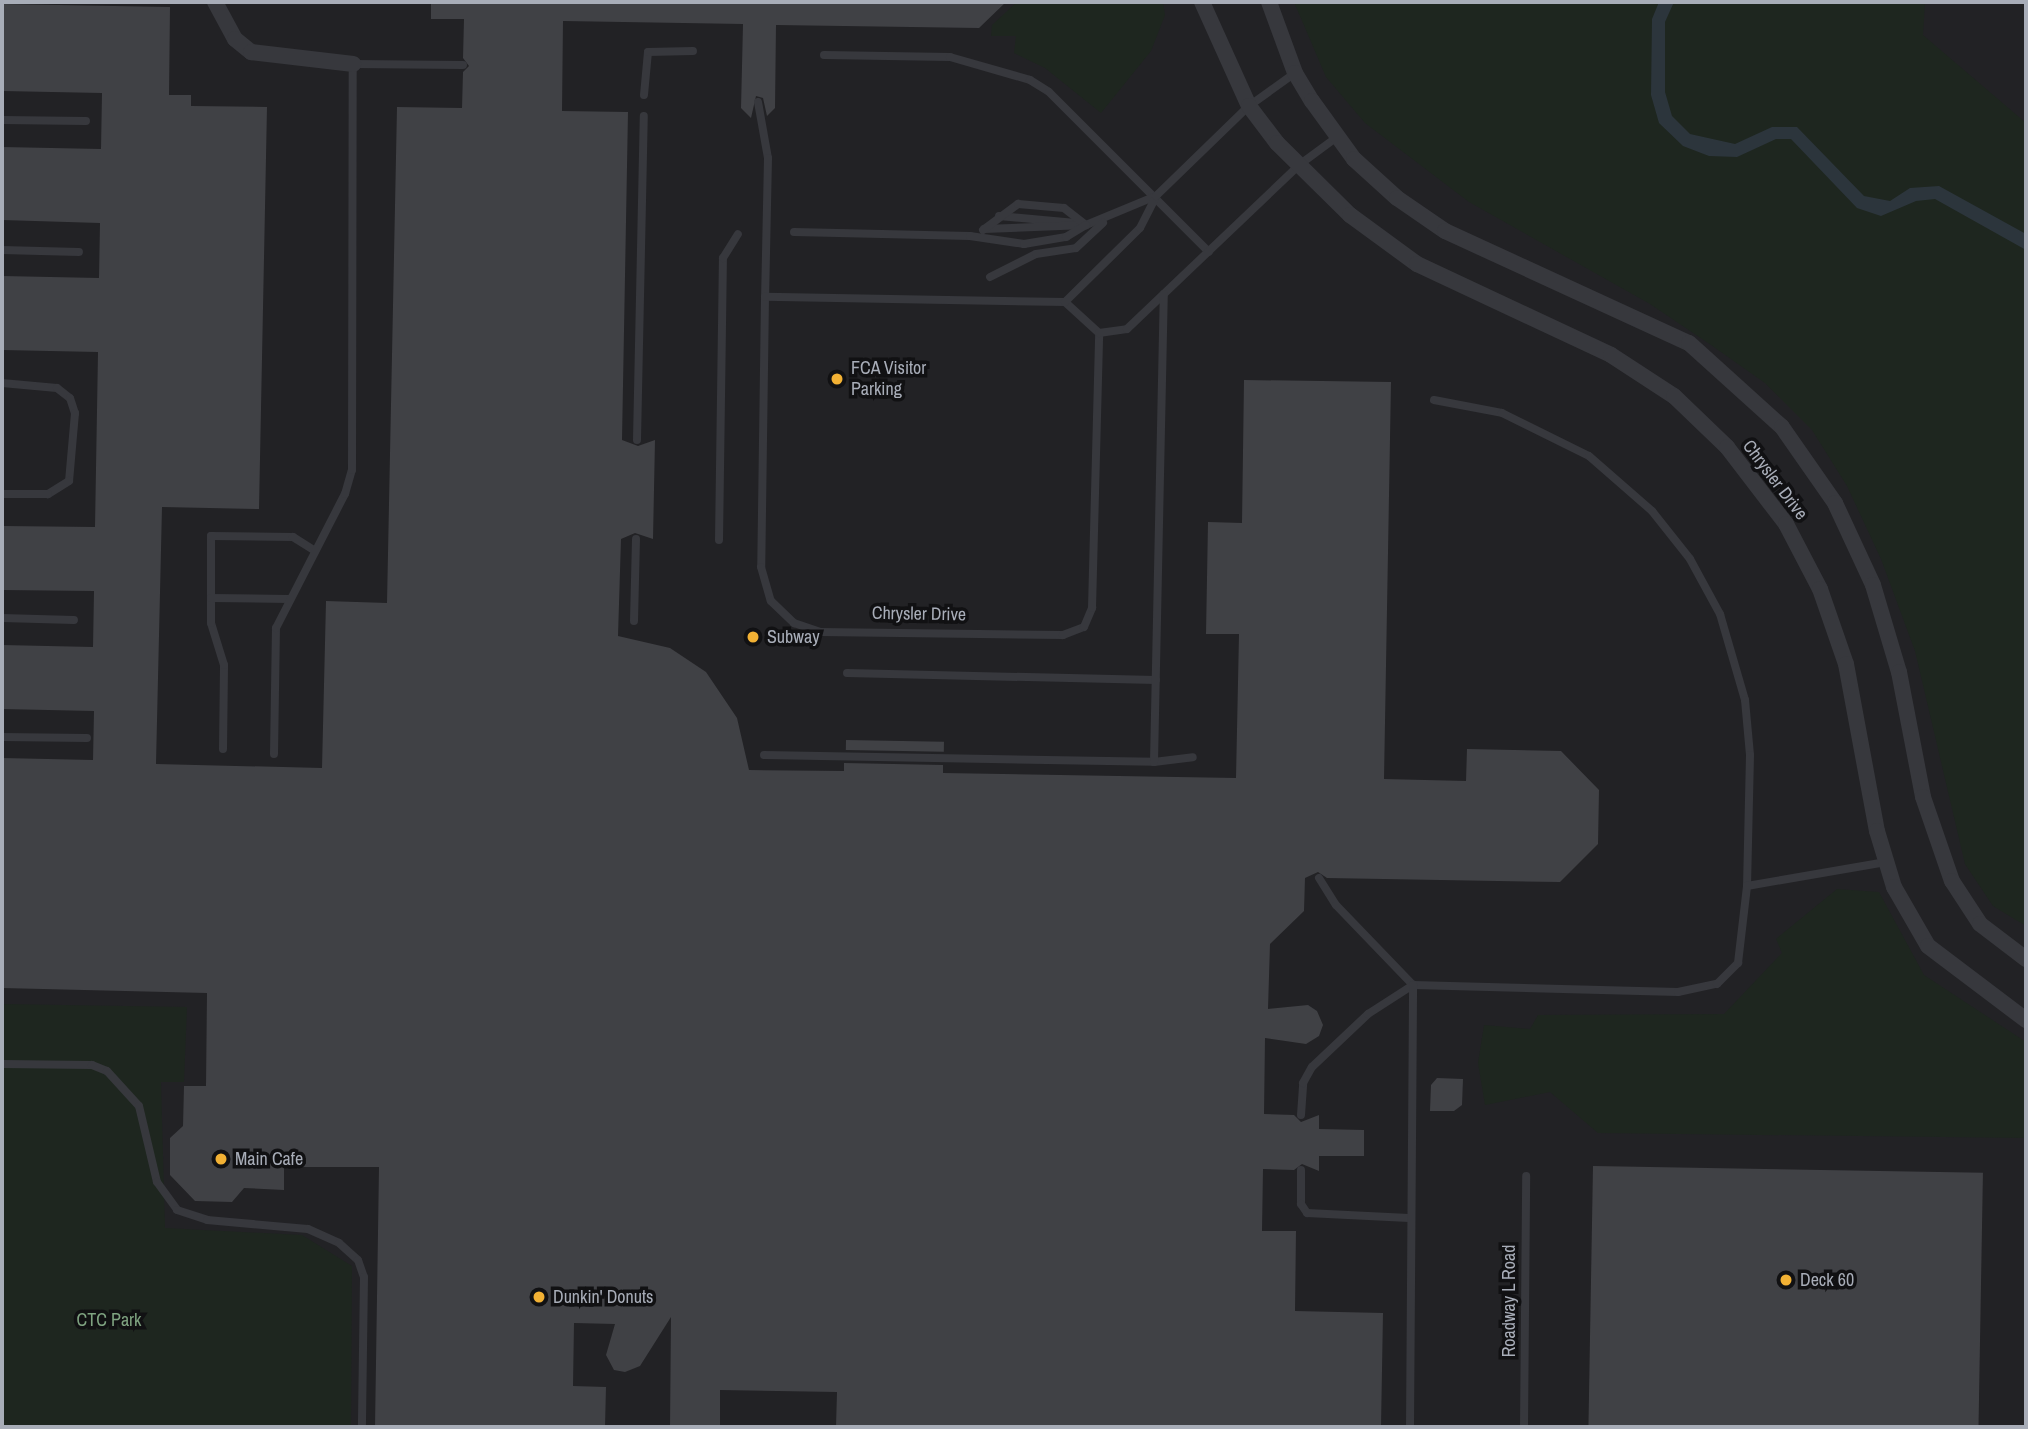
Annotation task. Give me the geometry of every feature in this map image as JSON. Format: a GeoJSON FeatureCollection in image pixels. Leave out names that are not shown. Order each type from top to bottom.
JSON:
{"type":"FeatureCollection","features":[{"type":"Feature","properties":{"kind":"street"},"geometry":{"type":"LineString","coordinates":[[215,2],[236,39],[251,51],[353,64]]}},
{"type":"Feature","properties":{"kind":"street","name":"Chrysler Drive"},"geometry":{"type":"LineString","coordinates":[[1202,2],[1249,106],[1299,165],[1350,215],[1416,264],[1611,355],[1674,396],[1727,447],[1786,524],[1820,589],[1846,664],[1886,862],[1928,946],[2026,1020]]}},
{"type":"Feature","properties":{"kind":"street","name":"Chrysler Drive"},"geometry":{"type":"LineString","coordinates":[[1269,2],[1295,73],[1338,137],[1370,174],[1445,231],[1689,343],[1782,428],[1835,503],[1873,585],[1899,672],[1923,797],[1952,881],[1980,924],[2026,959]]}},
{"type":"Feature","properties":{"kind":"lane"},"geometry":{"type":"LineString","coordinates":[[644,95],[648,52],[693,51]]}},
{"type":"Feature","properties":{"kind":"lane"},"geometry":{"type":"LineString","coordinates":[[824,55],[950,57],[1009,70],[1049,92],[1156,196],[1209,252]]}},
{"type":"Feature","properties":{"kind":"lane"},"geometry":{"type":"LineString","coordinates":[[274,754],[274,644],[289,599],[345,494],[352,470],[353,64],[463,65]]}},
{"type":"Feature","properties":{"kind":"lane"},"geometry":{"type":"LineString","coordinates":[[1065,302],[1140,228],[1156,196],[1249,106],[1295,73]]}},
{"type":"Feature","properties":{"kind":"lane","name":"Chrysler Drive"},"geometry":{"type":"LineString","coordinates":[[758,102],[768,158],[761,567],[771,601],[794,623],[820,632],[1063,635],[1084,626],[1092,608],[1099,332]]}},
{"type":"Feature","properties":{"kind":"lane"},"geometry":{"type":"LineString","coordinates":[[637,440],[644,116]]}},
{"type":"Feature","properties":{"kind":"lane"},"geometry":{"type":"LineString","coordinates":[[2,120],[86,121]]}},
{"type":"Feature","properties":{"kind":"lane"},"geometry":{"type":"LineString","coordinates":[[765,297],[1065,302],[1099,332],[1127,329],[1299,165],[1338,137]]}},
{"type":"Feature","properties":{"kind":"lane"},"geometry":{"type":"LineString","coordinates":[[794,232],[970,236],[991,243],[1035,243],[1107,218],[1156,196]]}},
{"type":"Feature","properties":{"kind":"lane"},"geometry":{"type":"LineString","coordinates":[[970,236],[1018,204],[1053,204],[1086,225]]}},
{"type":"Feature","properties":{"kind":"lane"},"geometry":{"type":"LineString","coordinates":[[999,216],[1086,225]]}},
{"type":"Feature","properties":{"kind":"lane"},"geometry":{"type":"LineString","coordinates":[[990,277],[1036,254],[1076,248],[1107,218]]}},
{"type":"Feature","properties":{"kind":"lane"},"geometry":{"type":"LineString","coordinates":[[984,229],[1086,225]]}},
{"type":"Feature","properties":{"kind":"lane"},"geometry":{"type":"LineString","coordinates":[[719,540],[723,258],[738,234]]}},
{"type":"Feature","properties":{"kind":"lane"},"geometry":{"type":"LineString","coordinates":[[2,250],[79,251]]}},
{"type":"Feature","properties":{"kind":"lane"},"geometry":{"type":"LineString","coordinates":[[1153,762],[1164,294]]}},
{"type":"Feature","properties":{"kind":"lane"},"geometry":{"type":"LineString","coordinates":[[2,383],[57,388],[70,398],[75,413],[69,481],[48,494],[2,494]]}},
{"type":"Feature","properties":{"kind":"lane"},"geometry":{"type":"LineString","coordinates":[[1301,1115],[1303,1083],[1312,1067],[1368,1014],[1413,985],[1704,989],[1729,975],[1738,963],[1746,886],[1750,755],[1745,700],[1724,624],[1690,559],[1633,492],[1570,444],[1502,413],[1434,400]]}},
{"type":"Feature","properties":{"kind":"lane"},"geometry":{"type":"LineString","coordinates":[[223,749],[224,665],[211,623],[211,536],[293,537],[314,551]]}},
{"type":"Feature","properties":{"kind":"lane"},"geometry":{"type":"LineString","coordinates":[[635,621],[636,539]]}},
{"type":"Feature","properties":{"kind":"lane"},"geometry":{"type":"LineString","coordinates":[[211,598],[289,599]]}},
{"type":"Feature","properties":{"kind":"lane"},"geometry":{"type":"LineString","coordinates":[[2,618],[74,620]]}},
{"type":"Feature","properties":{"kind":"lane"},"geometry":{"type":"LineString","coordinates":[[848,673],[1156,680]]}},
{"type":"Feature","properties":{"kind":"lane"},"geometry":{"type":"LineString","coordinates":[[2,737],[87,738]]}},
{"type":"Feature","properties":{"kind":"lane"},"geometry":{"type":"LineString","coordinates":[[764,755],[1153,762],[1193,757]]}},
{"type":"Feature","properties":{"kind":"lane"},"geometry":{"type":"LineString","coordinates":[[1746,886],[1886,862]]}},
{"type":"Feature","properties":{"kind":"lane"},"geometry":{"type":"LineString","coordinates":[[1319,878],[1336,905],[1413,985],[1409,1217],[1410,1427]]}},
{"type":"Feature","properties":{"kind":"lane"},"geometry":{"type":"LineString","coordinates":[[2,1064],[92,1065],[107,1071],[139,1106],[157,1182],[177,1210],[192,1218],[308,1229],[340,1243],[358,1260],[365,1277],[362,1427]]}},
{"type":"Feature","properties":{"kind":"lane"},"geometry":{"type":"LineString","coordinates":[[1301,1170],[1301,1204],[1307,1213],[1409,1217]]}},
{"type":"Feature","properties":{"kind":"lane","name":"Roadway L Road"},"geometry":{"type":"LineString","coordinates":[[1524,1427],[1526,1175]]}},
{"type":"Feature","properties":{"kind":"shaded area"},"geometry":{"type":"Polygon","coordinates":[[[2,2],[2026,2],[2026,1427],[2,1427],[2,2]]]}},
{"type":"Feature","properties":{"kind":"shaded area"},"geometry":{"type":"Polygon","coordinates":[[[1659,2],[1674,2],[1665,22],[1665,92],[1672,116],[1690,134],[1735,144],[1772,127],[1797,127],[1864,196],[1890,201],[1910,188],[1939,186],[2026,234],[2026,250],[1935,199],[1916,201],[1881,216],[1857,208],[1791,139],[1776,139],[1737,157],[1709,156],[1683,146],[1659,123],[1651,95],[1652,19],[1659,2]]]}},
{"type":"Feature","properties":{"kind":"green space"},"geometry":{"type":"Polygon","coordinates":[[[1017,2],[1163,2],[1165,15],[1151,51],[1101,113],[1045,68],[1014,53],[1016,36],[991,36],[992,25],[1017,2]]]}},
{"type":"Feature","properties":{"kind":"green space"},"geometry":{"type":"Polygon","coordinates":[[[1294,2],[1925,2],[1923,35],[2026,123],[2026,926],[1993,906],[1965,864],[1915,651],[1881,559],[1847,486],[1812,430],[1765,383],[1711,345],[1650,304],[1469,202],[1365,123],[1326,77],[1294,2]]]}},
{"type":"Feature","properties":{"kind":"green space"},"geometry":{"type":"Polygon","coordinates":[[[1837,889],[1879,892],[1924,975],[2026,1042],[2026,1138],[1598,1133],[1550,1092],[1485,1105],[1478,1063],[1484,1025],[1530,1029],[1538,1015],[1724,1014],[1782,953],[1776,939],[1837,889]]]}},
{"type":"Feature","properties":{"kind":"green space","name":"CTC Park"},"geometry":{"type":"Polygon","coordinates":[[[2,1004],[187,1007],[184,1082],[161,1082],[165,1228],[302,1235],[352,1266],[351,1427],[2,1427],[2,1004]]]}},
{"type":"Feature","properties":{"kind":"building"},"geometry":{"type":"Polygon","coordinates":[[[431,2],[1006,2],[979,28],[776,25],[775,108],[767,116],[763,98],[756,96],[751,118],[741,108],[743,24],[563,21],[562,111],[628,112],[622,440],[638,446],[655,440],[653,539],[635,533],[621,539],[618,636],[670,648],[706,672],[737,718],[749,770],[844,771],[844,763],[943,765],[943,773],[1236,778],[1239,634],[1206,634],[1208,522],[1242,523],[1244,380],[1391,382],[1384,779],[1466,781],[1467,749],[1561,751],[1599,790],[1598,844],[1560,882],[1327,878],[1318,872],[1305,878],[1304,911],[1270,944],[1268,1009],[1308,1005],[1317,1011],[1323,1025],[1319,1036],[1306,1044],[1265,1038],[1264,1114],[1294,1115],[1301,1122],[1319,1115],[1319,1129],[1364,1130],[1364,1156],[1319,1156],[1319,1171],[1302,1164],[1294,1170],[1263,1169],[1262,1231],[1296,1231],[1295,1311],[1383,1313],[1381,1427],[836,1427],[837,1392],[720,1390],[720,1427],[670,1427],[671,1317],[640,1366],[625,1372],[614,1370],[606,1355],[615,1324],[574,1323],[573,1386],[606,1387],[605,1427],[375,1427],[379,1167],[284,1167],[284,1190],[244,1188],[232,1202],[195,1201],[170,1175],[170,1138],[183,1126],[184,1086],[206,1086],[207,993],[2,988],[2,758],[93,760],[94,711],[2,709],[2,645],[93,647],[94,591],[2,590],[2,526],[95,527],[98,352],[2,350],[2,276],[99,278],[100,223],[2,220],[2,147],[101,149],[102,93],[2,91],[2,4],[170,7],[169,95],[191,95],[191,106],[267,107],[259,509],[162,507],[156,764],[322,768],[326,601],[387,603],[397,107],[462,108],[463,72],[469,66],[463,58],[464,19],[431,19],[431,2]]]}},
{"type":"Feature","properties":{"kind":"building"},"geometry":{"type":"Polygon","coordinates":[[[846,740],[944,742],[944,752],[846,750],[846,740]]]}},
{"type":"Feature","properties":{"kind":"building"},"geometry":{"type":"Polygon","coordinates":[[[1437,1078],[1463,1079],[1462,1105],[1454,1111],[1430,1111],[1431,1085],[1437,1078]]]}},
{"type":"Feature","properties":{"kind":"building","name":"Deck 60"},"geometry":{"type":"Polygon","coordinates":[[[1593,1166],[1983,1173],[1979,1427],[1588,1427],[1593,1166]]]}},
{"type":"Feature","properties":{"kind":"place","name":"FCA Visitor Parking"},"geometry":{"type":"Point","coordinates":[837,379]}},
{"type":"Feature","properties":{"kind":"place","name":"Subway"},"geometry":{"type":"Point","coordinates":[753,637]}},
{"type":"Feature","properties":{"kind":"place","name":"Main Cafe"},"geometry":{"type":"Point","coordinates":[221,1159]}},
{"type":"Feature","properties":{"kind":"place","name":"Deck 60"},"geometry":{"type":"Point","coordinates":[1786,1280]}},
{"type":"Feature","properties":{"kind":"place","name":"Dunkin' Donuts"},"geometry":{"type":"Point","coordinates":[539,1297]}}]}
